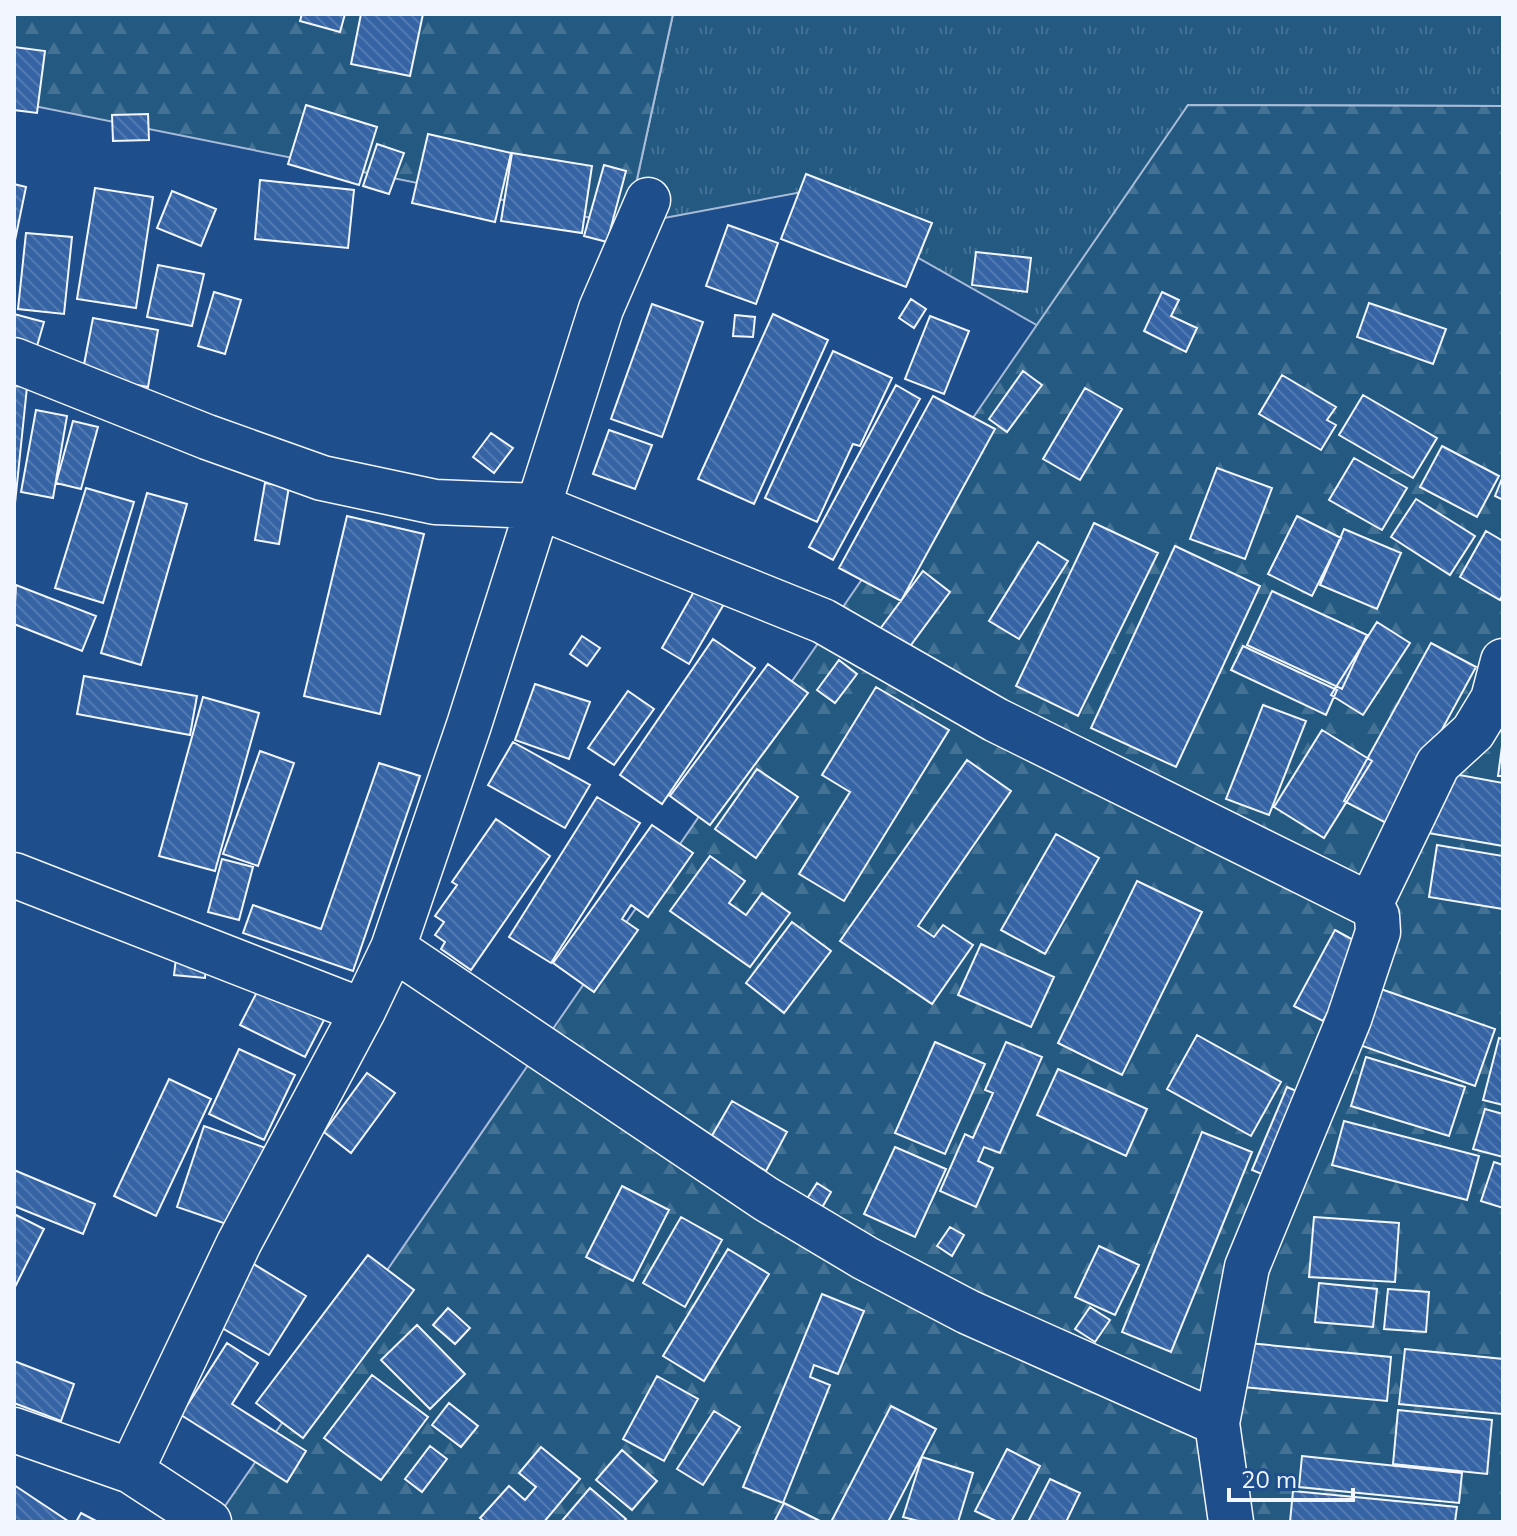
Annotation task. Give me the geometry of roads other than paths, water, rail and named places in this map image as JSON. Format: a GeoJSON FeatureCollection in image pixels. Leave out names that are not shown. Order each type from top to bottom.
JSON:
{"type":"FeatureCollection","features":[{"type":"Feature","properties":{"kind":"street"},"geometry":{"type":"LineString","coordinates":[[131,1471],[239,1243],[363,1011],[393,948],[469,725],[601,309],[648,200]]}},
{"type":"Feature","properties":{"kind":"street"},"geometry":{"type":"LineString","coordinates":[[14,360],[207,437],[322,478],[435,502],[537,506],[823,621],[996,720],[1370,905],[1377,916],[1378,932],[1349,1019],[1247,1267],[1217,1423],[1231,1522]]}},
{"type":"Feature","properties":{"kind":"street"},"geometry":{"type":"LineString","coordinates":[[1370,905],[1438,764],[1473,732],[1493,699],[1503,661]]}},
{"type":"Feature","properties":{"kind":"street"},"geometry":{"type":"LineString","coordinates":[[14,875],[363,1011]]}},
{"type":"Feature","properties":{"kind":"street"},"geometry":{"type":"LineString","coordinates":[[393,948],[766,1199],[865,1258],[968,1312],[1217,1423]]}},
{"type":"Feature","properties":{"kind":"street"},"geometry":{"type":"LineString","coordinates":[[14,1430],[131,1471],[209,1522]]}}]}
